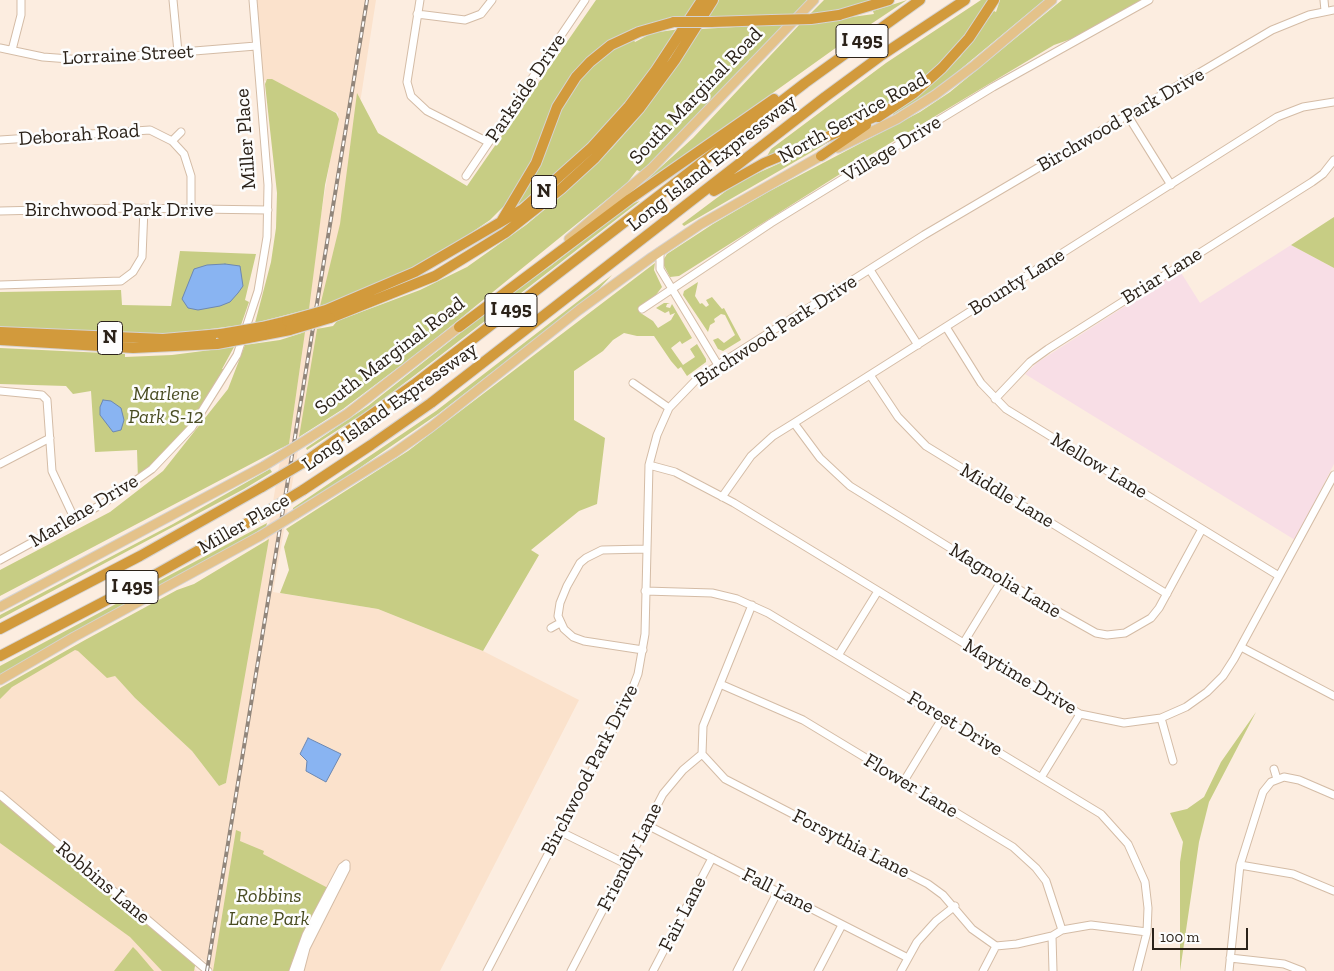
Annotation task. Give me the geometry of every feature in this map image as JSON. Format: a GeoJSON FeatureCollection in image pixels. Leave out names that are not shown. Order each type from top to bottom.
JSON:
{"type":"FeatureCollection","features":[{"type":"Feature","properties":{"kind":"highway","name":"N"},"geometry":{"type":"LineString","coordinates":[[328,314],[415,272],[501,220],[523,209],[591,148],[629,106],[656,70],[702,0]]}},
{"type":"Feature","properties":{"kind":"highway","name":"N"},"geometry":{"type":"LineString","coordinates":[[0,340],[124,348],[219,339],[263,331],[328,314],[435,276],[505,233],[561,189],[595,158],[639,109],[675,60],[713,0]]}},
{"type":"Feature","properties":{"kind":"highway"},"geometry":{"type":"LineString","coordinates":[[501,220],[536,163],[557,107],[576,77],[590,62],[611,45],[638,32],[674,22],[811,19],[839,15],[889,0]]}},
{"type":"Feature","properties":{"kind":"highway","name":"Long Island Expressway"},"geometry":{"type":"LineString","coordinates":[[0,629],[140,556],[306,461],[416,383],[805,83],[920,0]]}},
{"type":"Feature","properties":{"kind":"highway","name":"Long Island Expressway"},"geometry":{"type":"LineString","coordinates":[[0,656],[151,577],[263,514],[371,445],[430,403],[882,54],[965,0]]}},
{"type":"Feature","properties":{"kind":"highway"},"geometry":{"type":"LineString","coordinates":[[821,156],[914,93],[942,68],[969,38],[994,0]]}},
{"type":"Feature","properties":{"kind":"highway"},"geometry":{"type":"LineString","coordinates":[[460,327],[630,199],[784,92],[805,83]]}},
{"type":"Feature","properties":{"kind":"highway"},"geometry":{"type":"LineString","coordinates":[[654,230],[719,187],[764,163],[882,114]]}},
{"type":"Feature","properties":{"kind":"highway","name":"N"},"geometry":{"type":"LineString","coordinates":[[0,332],[137,338],[219,339]]}},
{"type":"Feature","properties":{"kind":"main road","name":"South Marginal Road"},"geometry":{"type":"LineString","coordinates":[[0,607],[264,466],[347,414],[460,327],[606,210],[698,122],[814,0]]}},
{"type":"Feature","properties":{"kind":"main road","name":"North Service Road"},"geometry":{"type":"LineString","coordinates":[[660,251],[701,224],[821,156],[897,119],[935,95],[976,65],[1052,0]]}},
{"type":"Feature","properties":{"kind":"main road","name":"Miller Place"},"geometry":{"type":"LineString","coordinates":[[0,680],[74,636],[260,536],[394,453],[431,427],[579,310],[660,251]]}},
{"type":"Feature","properties":{"kind":"street"},"geometry":{"type":"LineString","coordinates":[[12,50],[21,15],[21,0]]}},
{"type":"Feature","properties":{"kind":"street"},"geometry":{"type":"LineString","coordinates":[[174,0],[178,52]]}},
{"type":"Feature","properties":{"kind":"street","name":"Miller Place"},"geometry":{"type":"LineString","coordinates":[[246,333],[262,271],[268,210],[268,185],[253,0]]}},
{"type":"Feature","properties":{"kind":"street"},"geometry":{"type":"LineString","coordinates":[[420,0],[407,82],[411,96],[427,110],[488,142]]}},
{"type":"Feature","properties":{"kind":"street"},"geometry":{"type":"LineString","coordinates":[[417,14],[465,20],[481,14],[492,0]]}},
{"type":"Feature","properties":{"kind":"street","name":"Parkside Drive"},"geometry":{"type":"LineString","coordinates":[[466,176],[585,0]]}},
{"type":"Feature","properties":{"kind":"street","name":"Village Drive"},"geometry":{"type":"LineString","coordinates":[[642,309],[771,223],[993,87],[1149,0]]}},
{"type":"Feature","properties":{"kind":"street"},"geometry":{"type":"LineString","coordinates":[[1324,0],[1325,11]]}},
{"type":"Feature","properties":{"kind":"street","name":"Birchwood Park Drive"},"geometry":{"type":"LineString","coordinates":[[487,971],[626,705],[638,674],[643,650],[649,465],[656,435],[669,408],[695,381],[718,365],[924,235],[1272,30],[1292,20],[1334,10]]}},
{"type":"Feature","properties":{"kind":"street","name":"Lorraine Street"},"geometry":{"type":"LineString","coordinates":[[0,48],[63,60],[256,46]]}},
{"type":"Feature","properties":{"kind":"street","name":"Bounty Lane"},"geometry":{"type":"LineString","coordinates":[[722,496],[751,456],[773,436],[1277,118],[1303,107],[1334,102]]}},
{"type":"Feature","properties":{"kind":"street"},"geometry":{"type":"LineString","coordinates":[[1128,116],[1171,186]]}},
{"type":"Feature","properties":{"kind":"street","name":"Deborah Road"},"geometry":{"type":"LineString","coordinates":[[0,140],[139,129],[150,130],[172,141],[184,154],[190,170],[191,208]]}},
{"type":"Feature","properties":{"kind":"street"},"geometry":{"type":"LineString","coordinates":[[172,141],[181,132]]}},
{"type":"Feature","properties":{"kind":"street","name":"Briar Lane"},"geometry":{"type":"LineString","coordinates":[[995,398],[1030,362],[1048,348],[1312,182],[1323,174],[1334,160]]}},
{"type":"Feature","properties":{"kind":"street"},"geometry":{"type":"LineString","coordinates":[[0,285],[121,281],[133,272],[142,257],[144,208]]}},
{"type":"Feature","properties":{"kind":"street","name":"Birchwood Park Drive"},"geometry":{"type":"LineString","coordinates":[[0,211],[144,208],[268,210]]}},
{"type":"Feature","properties":{"kind":"street"},"geometry":{"type":"LineString","coordinates":[[660,251],[660,269],[718,365]]}},
{"type":"Feature","properties":{"kind":"street"},"geometry":{"type":"LineString","coordinates":[[870,270],[918,345]]}},
{"type":"Feature","properties":{"kind":"street","name":"Mellow Lane"},"geometry":{"type":"LineString","coordinates":[[946,327],[981,383],[995,398],[1018,417],[1279,576]]}},
{"type":"Feature","properties":{"kind":"street","name":"Marlene Drive"},"geometry":{"type":"LineString","coordinates":[[0,560],[75,520],[122,491],[152,469],[192,427],[213,397],[237,355],[246,333]]}},
{"type":"Feature","properties":{"kind":"street","name":"Middle Lane"},"geometry":{"type":"LineString","coordinates":[[870,375],[898,417],[926,446],[1167,594]]}},
{"type":"Feature","properties":{"kind":"street"},"geometry":{"type":"LineString","coordinates":[[633,383],[669,408]]}},
{"type":"Feature","properties":{"kind":"street"},"geometry":{"type":"LineString","coordinates":[[0,391],[45,397],[48,406],[52,471],[55,481],[75,520]]}},
{"type":"Feature","properties":{"kind":"street","name":"Magnolia Lane"},"geometry":{"type":"LineString","coordinates":[[794,423],[820,458],[850,486],[1087,630],[1107,635],[1125,633],[1143,624],[1159,608],[1202,529]]}},
{"type":"Feature","properties":{"kind":"street"},"geometry":{"type":"LineString","coordinates":[[0,464],[50,438]]}},
{"type":"Feature","properties":{"kind":"street","name":"Maytime Drive"},"geometry":{"type":"LineString","coordinates":[[649,465],[675,472],[722,496],[1080,714],[1124,723],[1161,718],[1186,707],[1207,692],[1223,676],[1241,647],[1334,475]]}},
{"type":"Feature","properties":{"kind":"street"},"geometry":{"type":"LineString","coordinates":[[643,650],[584,641],[573,637],[560,624],[558,616],[560,603],[573,574],[586,558],[602,550],[646,549]]}},
{"type":"Feature","properties":{"kind":"street"},"geometry":{"type":"LineString","coordinates":[[964,642],[1002,580]]}},
{"type":"Feature","properties":{"kind":"street","name":"Forest Drive"},"geometry":{"type":"LineString","coordinates":[[645,591],[712,593],[752,605],[839,654],[1042,776],[1101,814],[1128,844],[1145,882],[1148,908],[1147,932],[1137,971]]}},
{"type":"Feature","properties":{"kind":"street"},"geometry":{"type":"LineString","coordinates":[[839,654],[878,591]]}},
{"type":"Feature","properties":{"kind":"street"},"geometry":{"type":"LineString","coordinates":[[702,754],[703,726],[752,605]]}},
{"type":"Feature","properties":{"kind":"street"},"geometry":{"type":"LineString","coordinates":[[551,628],[560,624]]}},
{"type":"Feature","properties":{"kind":"street"},"geometry":{"type":"LineString","coordinates":[[1241,647],[1332,695],[1334,686]]}},
{"type":"Feature","properties":{"kind":"street","name":"Flower Lane"},"geometry":{"type":"LineString","coordinates":[[720,684],[786,711],[904,781],[1026,858],[1046,881],[1062,930]]}},
{"type":"Feature","properties":{"kind":"street"},"geometry":{"type":"LineString","coordinates":[[1042,776],[1080,714]]}},
{"type":"Feature","properties":{"kind":"street"},"geometry":{"type":"LineString","coordinates":[[904,781],[943,717]]}},
{"type":"Feature","properties":{"kind":"street"},"geometry":{"type":"LineString","coordinates":[[1161,718],[1173,761]]}},
{"type":"Feature","properties":{"kind":"street","name":"Friendly Lane"},"geometry":{"type":"LineString","coordinates":[[571,971],[669,784],[702,754]]}},
{"type":"Feature","properties":{"kind":"street","name":"Forsythia Lane"},"geometry":{"type":"LineString","coordinates":[[702,754],[725,779],[928,884],[943,894],[955,906],[972,929],[996,946]]}},
{"type":"Feature","properties":{"kind":"street"},"geometry":{"type":"LineString","coordinates":[[1274,769],[1277,779]]}},
{"type":"Feature","properties":{"kind":"street"},"geometry":{"type":"LineString","coordinates":[[1228,971],[1240,865],[1259,800],[1266,786],[1284,777],[1299,780],[1334,795]]}},
{"type":"Feature","properties":{"kind":"street","name":"Robbins Lane"},"geometry":{"type":"LineString","coordinates":[[0,795],[208,971]]}},
{"type":"Feature","properties":{"kind":"street","name":"Fall Lane"},"geometry":{"type":"LineString","coordinates":[[647,824],[908,958]]}},
{"type":"Feature","properties":{"kind":"street"},"geometry":{"type":"LineString","coordinates":[[559,831],[626,864]]}},
{"type":"Feature","properties":{"kind":"street","name":"Fair Lane"},"geometry":{"type":"LineString","coordinates":[[654,971],[712,858]]}},
{"type":"Feature","properties":{"kind":"street"},"geometry":{"type":"LineString","coordinates":[[293,971],[306,936],[342,867],[346,864],[346,869],[306,948],[300,971]]}},
{"type":"Feature","properties":{"kind":"street"},"geometry":{"type":"LineString","coordinates":[[1240,865],[1293,874],[1334,891]]}},
{"type":"Feature","properties":{"kind":"street"},"geometry":{"type":"LineString","coordinates":[[737,971],[778,892]]}},
{"type":"Feature","properties":{"kind":"street"},"geometry":{"type":"LineString","coordinates":[[901,971],[924,934],[955,906]]}},
{"type":"Feature","properties":{"kind":"street"},"geometry":{"type":"LineString","coordinates":[[818,971],[842,925]]}},
{"type":"Feature","properties":{"kind":"street"},"geometry":{"type":"LineString","coordinates":[[983,971],[996,946],[1052,936],[1062,930],[1100,925],[1147,932]]}},
{"type":"Feature","properties":{"kind":"street"},"geometry":{"type":"LineString","coordinates":[[1052,936],[1053,971]]}},
{"type":"Feature","properties":{"kind":"street"},"geometry":{"type":"LineString","coordinates":[[1230,958],[1277,963],[1302,971]]}},
{"type":"Feature","properties":{"kind":"shaded area"},"geometry":{"type":"Polygon","coordinates":[[[257,0],[376,0],[340,232],[325,300],[317,360],[301,434],[273,592],[378,609],[483,651],[579,700],[440,971],[210,971],[211,966],[201,958],[200,964],[0,794],[0,690],[76,645],[115,676],[135,698],[192,751],[219,786],[226,783],[338,113],[263,80],[257,0]]]}},
{"type":"Feature","properties":{"kind":"shaded area"},"geometry":{"type":"Polygon","coordinates":[[[1291,245],[1334,268],[1334,464],[1295,540],[1025,374],[1038,362],[1180,271],[1200,303],[1291,245]]]}},
{"type":"Feature","properties":{"kind":"shaded area"},"geometry":{"type":"Polygon","coordinates":[[[0,795],[196,970],[197,971],[0,971],[0,795]]]}},
{"type":"Feature","properties":{"kind":"green space"},"geometry":{"type":"Polygon","coordinates":[[[596,0],[698,0],[686,18],[664,20],[632,29],[604,46],[578,70],[531,168],[511,199],[490,220],[450,247],[409,271],[363,292],[320,306],[340,224],[357,93],[378,133],[467,186],[596,0]]]}},
{"type":"Feature","properties":{"kind":"green space"},"geometry":{"type":"Polygon","coordinates":[[[719,0],[808,0],[792,16],[707,18],[719,0]]]}},
{"type":"Feature","properties":{"kind":"green space"},"geometry":{"type":"Polygon","coordinates":[[[824,0],[878,0],[841,12],[809,15],[824,0]]]}},
{"type":"Feature","properties":{"kind":"green space"},"geometry":{"type":"Polygon","coordinates":[[[907,0],[844,42],[630,195],[693,138],[800,24],[874,14],[873,11],[907,0]]]}},
{"type":"Feature","properties":{"kind":"green space"},"geometry":{"type":"Polygon","coordinates":[[[981,0],[989,0],[977,16],[976,23],[928,78],[896,101],[869,116],[767,156],[771,149],[886,63],[981,0]]]}},
{"type":"Feature","properties":{"kind":"green space"},"geometry":{"type":"Polygon","coordinates":[[[1000,0],[1044,0],[939,87],[893,115],[893,112],[935,81],[960,57],[994,11],[996,12],[1000,0]]]}},
{"type":"Feature","properties":{"kind":"green space"},"geometry":{"type":"Polygon","coordinates":[[[1062,0],[1149,0],[1091,32],[1054,45],[867,157],[679,276],[670,277],[662,262],[667,254],[713,224],[768,192],[920,112],[950,92],[1062,0]]]}},
{"type":"Feature","properties":{"kind":"green space"},"geometry":{"type":"Polygon","coordinates":[[[786,24],[677,139],[641,172],[637,170],[627,183],[424,348],[343,409],[299,437],[317,329],[333,326],[337,321],[420,290],[467,267],[526,225],[567,191],[612,148],[643,113],[701,29],[786,24]]]}},
{"type":"Feature","properties":{"kind":"green space"},"geometry":{"type":"Polygon","coordinates":[[[680,29],[618,113],[580,154],[542,188],[515,207],[540,165],[559,112],[576,83],[595,63],[633,39],[635,42],[652,33],[680,29]]]}},
{"type":"Feature","properties":{"kind":"green space"},"geometry":{"type":"Polygon","coordinates":[[[267,79],[272,79],[336,113],[339,119],[325,185],[309,309],[255,323],[271,262],[276,228],[277,193],[265,84],[267,79]]]}},
{"type":"Feature","properties":{"kind":"green space"},"geometry":{"type":"Polygon","coordinates":[[[829,142],[684,226],[682,224],[738,182],[829,142]]]}},
{"type":"Feature","properties":{"kind":"green space"},"geometry":{"type":"Polygon","coordinates":[[[640,201],[370,409],[307,450],[306,448],[368,406],[502,300],[552,265],[631,204],[640,201]]]}},
{"type":"Feature","properties":{"kind":"green space"},"geometry":{"type":"Polygon","coordinates":[[[1334,217],[1334,268],[1291,245],[1334,217]]]}},
{"type":"Feature","properties":{"kind":"green space"},"geometry":{"type":"Polygon","coordinates":[[[180,251],[256,254],[245,300],[249,302],[241,325],[156,336],[89,334],[0,327],[0,292],[121,290],[122,305],[171,306],[180,251]]]}},
{"type":"Feature","properties":{"kind":"green space"},"geometry":{"type":"Polygon","coordinates":[[[655,263],[654,270],[662,287],[649,304],[639,312],[653,321],[658,328],[671,320],[675,313],[670,315],[669,311],[665,313],[656,308],[664,303],[670,303],[666,307],[670,308],[672,304],[692,338],[682,344],[680,341],[671,348],[683,365],[695,357],[690,349],[697,344],[706,362],[687,376],[681,367],[678,369],[671,361],[654,336],[637,336],[624,333],[613,340],[603,351],[574,371],[574,420],[605,438],[597,504],[579,511],[531,550],[539,555],[483,651],[378,609],[280,593],[289,570],[284,547],[289,533],[286,529],[408,451],[655,263]]]}},
{"type":"Feature","properties":{"kind":"green space"},"geometry":{"type":"Polygon","coordinates":[[[612,275],[596,292],[438,414],[339,482],[293,510],[293,508],[436,411],[612,275]]]}},
{"type":"Feature","properties":{"kind":"green space"},"geometry":{"type":"Polygon","coordinates":[[[698,282],[695,296],[700,304],[702,303],[706,307],[709,305],[706,300],[712,297],[722,309],[724,308],[741,340],[723,351],[718,349],[713,340],[718,338],[724,343],[735,335],[725,315],[721,314],[714,319],[715,322],[710,325],[708,332],[683,295],[684,291],[698,282]]]}},
{"type":"Feature","properties":{"kind":"green space"},"geometry":{"type":"Polygon","coordinates":[[[305,332],[289,444],[0,596],[0,570],[110,512],[163,471],[228,389],[245,345],[280,340],[305,332]]]}},
{"type":"Feature","properties":{"kind":"green space","name":"Marlene Park S-12"},"geometry":{"type":"Polygon","coordinates":[[[234,347],[222,369],[229,368],[192,427],[138,480],[137,450],[95,452],[91,391],[73,394],[66,386],[0,384],[0,348],[125,354],[125,357],[172,355],[234,347]]]}},
{"type":"Feature","properties":{"kind":"green space"},"geometry":{"type":"Polygon","coordinates":[[[270,469],[272,472],[244,489],[0,619],[0,615],[173,524],[270,469]]]}},
{"type":"Feature","properties":{"kind":"green space"},"geometry":{"type":"Polygon","coordinates":[[[267,523],[266,527],[0,676],[0,666],[267,523]]]}},
{"type":"Feature","properties":{"kind":"green space"},"geometry":{"type":"Polygon","coordinates":[[[269,539],[226,783],[219,786],[192,751],[135,698],[115,676],[107,678],[78,651],[75,650],[12,687],[0,699],[0,688],[177,590],[194,584],[269,539]]]}},
{"type":"Feature","properties":{"kind":"green space"},"geometry":{"type":"Polygon","coordinates":[[[1256,712],[1209,802],[1199,842],[1180,971],[1180,862],[1183,842],[1170,813],[1187,809],[1204,797],[1221,762],[1256,712]]]}},
{"type":"Feature","properties":{"kind":"green space"},"geometry":{"type":"Polygon","coordinates":[[[0,796],[196,961],[194,971],[162,971],[130,937],[0,843],[0,796]]]}},
{"type":"Feature","properties":{"kind":"green space","name":"Robbins Lane Park"},"geometry":{"type":"Polygon","coordinates":[[[236,830],[241,832],[240,841],[264,851],[263,854],[328,888],[292,961],[291,971],[213,971],[236,830]]]}},
{"type":"Feature","properties":{"kind":"green space"},"geometry":{"type":"Polygon","coordinates":[[[133,947],[137,951],[154,971],[114,971],[133,947]]]}},
{"type":"Feature","properties":{"kind":"water"},"geometry":{"type":"Polygon","coordinates":[[[225,264],[240,266],[243,286],[238,293],[230,302],[220,306],[198,310],[188,308],[182,299],[194,269],[207,265],[225,264]]]}},
{"type":"Feature","properties":{"kind":"water"},"geometry":{"type":"Polygon","coordinates":[[[103,400],[111,401],[121,408],[124,420],[121,430],[113,432],[100,415],[100,407],[103,400]]]}},
{"type":"Feature","properties":{"kind":"water"},"geometry":{"type":"Polygon","coordinates":[[[308,738],[341,754],[326,782],[306,771],[307,761],[300,754],[308,738]]]}},
{"type":"Feature","properties":{"kind":"railway"},"geometry":{"type":"LineString","coordinates":[[207,971],[367,0]]}}]}
